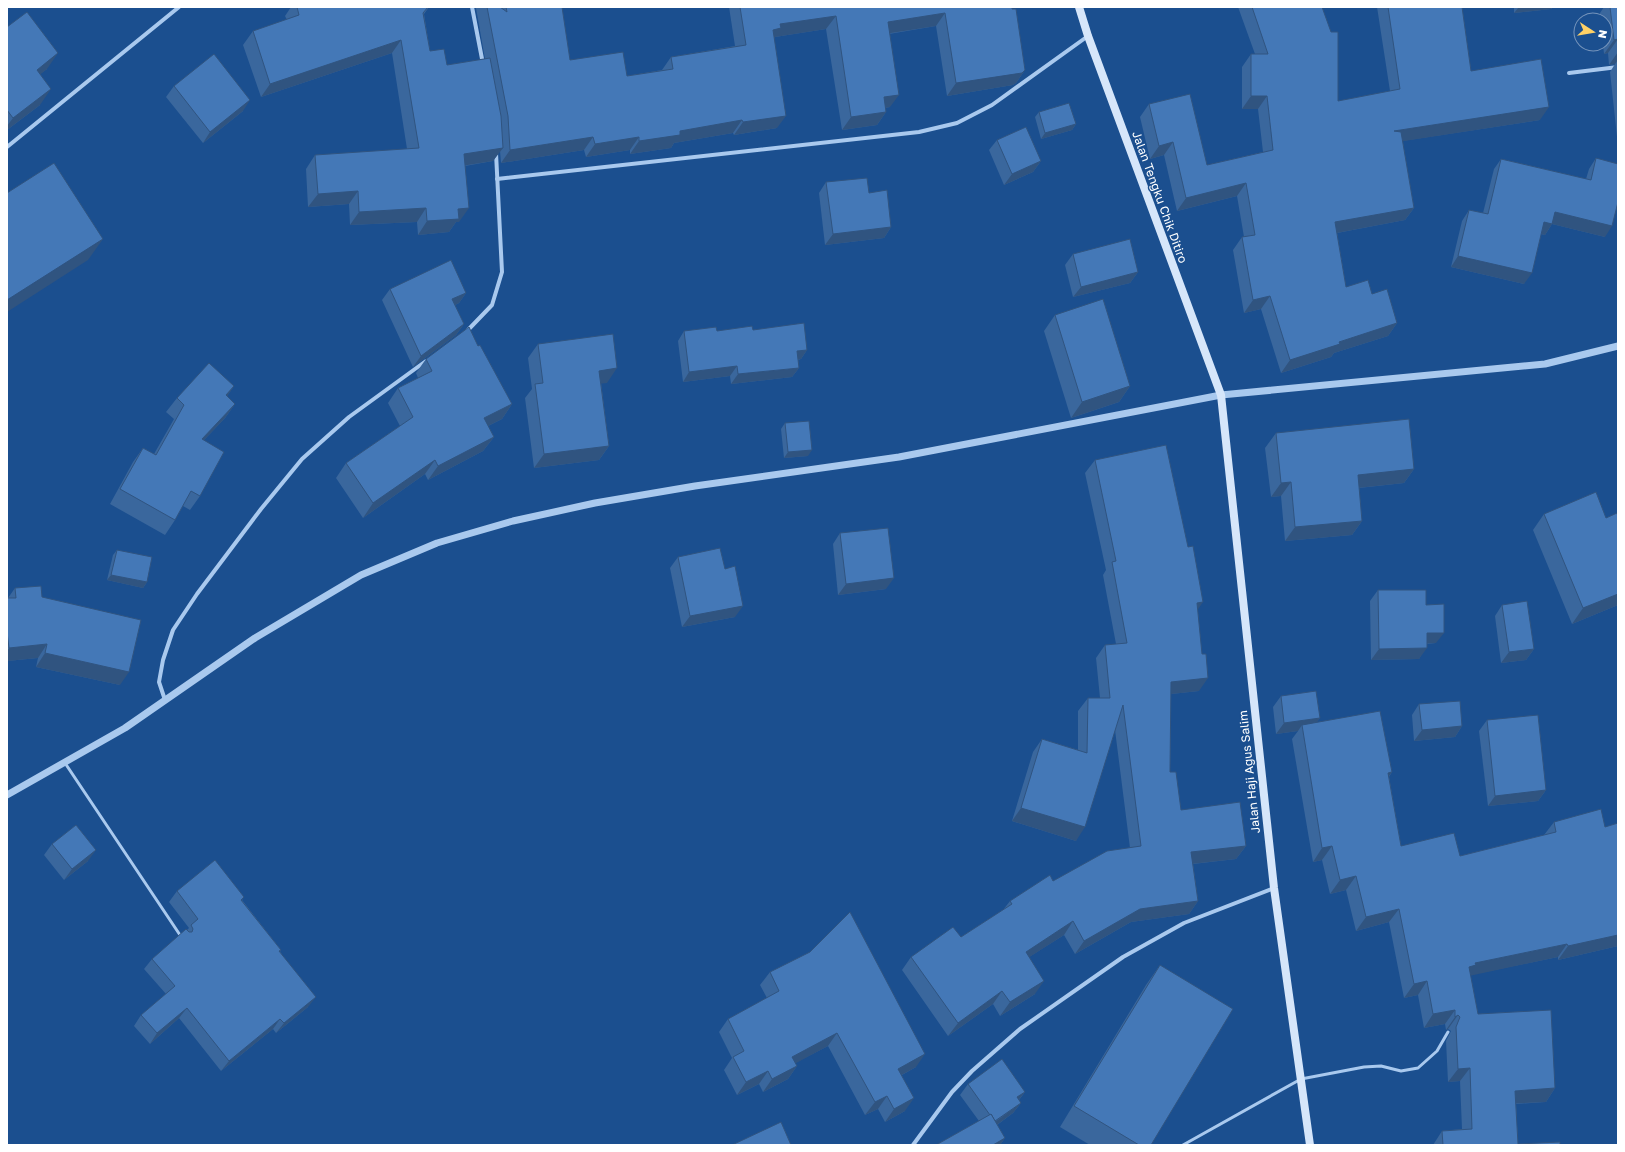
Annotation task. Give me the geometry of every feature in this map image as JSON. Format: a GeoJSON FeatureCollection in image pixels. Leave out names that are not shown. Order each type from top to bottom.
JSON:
{"type":"FeatureCollection","features":[{"type":"Feature","properties":{"kind":"main road","name":"Jalan Tengku Chik Ditiro"},"geometry":{"type":"LineString","coordinates":[[1079,7],[1088,36],[1221,395]]}},
{"type":"Feature","properties":{"kind":"main road","name":"Jalan Haji Agus Salim"},"geometry":{"type":"LineString","coordinates":[[1221,395],[1274,888],[1310,1145]]}},
{"type":"Feature","properties":{"kind":"street"},"geometry":{"type":"LineString","coordinates":[[7,147],[179,7]]}},
{"type":"Feature","properties":{"kind":"street"},"geometry":{"type":"LineString","coordinates":[[472,7],[484,68]]}},
{"type":"Feature","properties":{"kind":"street"},"geometry":{"type":"LineString","coordinates":[[497,179],[919,132],[957,123],[992,105],[1088,36]]}},
{"type":"Feature","properties":{"kind":"street"},"geometry":{"type":"LineString","coordinates":[[1569,73],[1618,67]]}},
{"type":"Feature","properties":{"kind":"street"},"geometry":{"type":"LineString","coordinates":[[464,334],[492,305],[502,272],[496,150]]}},
{"type":"Feature","properties":{"kind":"street"},"geometry":{"type":"LineString","coordinates":[[7,795],[125,728],[255,638],[361,575],[437,544],[513,522],[596,503],[696,486],[899,457],[1221,395],[1545,364],[1618,346]]}},
{"type":"Feature","properties":{"kind":"street"},"geometry":{"type":"LineString","coordinates":[[165,700],[159,682],[163,660],[173,630],[197,594],[261,509],[302,459],[349,417],[432,357]]}},
{"type":"Feature","properties":{"kind":"street"},"geometry":{"type":"LineString","coordinates":[[913,1145],[952,1092],[972,1071],[1020,1029],[1130,953],[1184,923],[1274,888]]}},
{"type":"Feature","properties":{"kind":"lane"},"geometry":{"type":"LineString","coordinates":[[65,763],[183,940]]}},
{"type":"Feature","properties":{"kind":"lane"},"geometry":{"type":"LineString","coordinates":[[1183,1145],[1301,1079],[1364,1067],[1381,1066],[1401,1071],[1418,1068],[1437,1051],[1448,1032]]}},
{"type":"Feature","properties":{"kind":"building"},"geometry":{"type":"Polygon","coordinates":[[[297,7],[428,7],[423,13],[430,51],[444,49],[447,65],[490,58],[501,116],[503,148],[464,154],[469,208],[458,209],[459,219],[427,221],[426,208],[359,212],[358,191],[318,194],[315,155],[419,148],[401,40],[270,84],[253,31],[299,15],[297,7]]]}},
{"type":"Feature","properties":{"kind":"building"},"geometry":{"type":"Polygon","coordinates":[[[487,7],[500,7],[507,12],[506,7],[562,7],[570,60],[623,52],[627,76],[673,69],[671,57],[746,45],[740,7],[1012,7],[1012,9],[1016,9],[1025,70],[1022,73],[956,83],[945,13],[888,22],[899,95],[884,97],[886,112],[851,117],[836,16],[780,24],[781,28],[773,30],[786,116],[743,122],[742,120],[680,131],[680,135],[639,141],[639,137],[595,144],[593,137],[510,150],[508,116],[487,7]]]}},
{"type":"Feature","properties":{"kind":"building"},"geometry":{"type":"Polygon","coordinates":[[[1252,7],[1322,7],[1331,32],[1338,32],[1338,101],[1400,89],[1388,7],[1462,7],[1471,71],[1541,59],[1549,107],[1394,131],[1401,132],[1414,208],[1335,222],[1346,287],[1368,280],[1372,294],[1387,289],[1397,323],[1339,342],[1340,344],[1290,360],[1270,296],[1253,300],[1242,237],[1255,235],[1246,183],[1186,198],[1173,142],[1159,146],[1149,104],[1190,94],[1207,165],[1273,150],[1267,96],[1251,96],[1251,54],[1268,54],[1252,7]]]}},
{"type":"Feature","properties":{"kind":"building"},"geometry":{"type":"Polygon","coordinates":[[[1610,7],[1618,7],[1618,39],[1614,40],[1613,12],[1611,12],[1610,7]]]}},
{"type":"Feature","properties":{"kind":"building"},"geometry":{"type":"Polygon","coordinates":[[[27,12],[58,53],[37,70],[51,89],[13,118],[7,110],[7,27],[27,12]]]}},
{"type":"Feature","properties":{"kind":"building"},"geometry":{"type":"Polygon","coordinates":[[[214,54],[250,100],[210,132],[174,86],[214,54]]]}},
{"type":"Feature","properties":{"kind":"building"},"geometry":{"type":"Polygon","coordinates":[[[1069,103],[1076,124],[1045,133],[1039,112],[1069,103]]]}},
{"type":"Feature","properties":{"kind":"building"},"geometry":{"type":"Polygon","coordinates":[[[1026,127],[1041,161],[1012,174],[997,140],[1026,127]]]}},
{"type":"Feature","properties":{"kind":"building"},"geometry":{"type":"Polygon","coordinates":[[[1596,158],[1618,164],[1618,202],[1612,226],[1555,212],[1552,224],[1544,222],[1532,273],[1458,256],[1469,210],[1488,214],[1501,159],[1591,180],[1596,158]]]}},
{"type":"Feature","properties":{"kind":"building"},"geometry":{"type":"Polygon","coordinates":[[[54,163],[103,239],[7,300],[7,193],[54,163]]]}},
{"type":"Feature","properties":{"kind":"building"},"geometry":{"type":"Polygon","coordinates":[[[867,178],[869,193],[887,190],[891,227],[833,234],[826,182],[867,178]]]}},
{"type":"Feature","properties":{"kind":"building"},"geometry":{"type":"Polygon","coordinates":[[[1130,239],[1138,272],[1081,287],[1073,254],[1130,239]]]}},
{"type":"Feature","properties":{"kind":"building"},"geometry":{"type":"Polygon","coordinates":[[[451,260],[466,293],[452,299],[464,324],[421,356],[390,289],[451,260]]]}},
{"type":"Feature","properties":{"kind":"building"},"geometry":{"type":"Polygon","coordinates":[[[1103,299],[1130,386],[1082,402],[1055,315],[1103,299]]]}},
{"type":"Feature","properties":{"kind":"building"},"geometry":{"type":"Polygon","coordinates":[[[804,323],[807,350],[797,351],[799,368],[738,374],[737,366],[689,372],[684,331],[716,327],[717,331],[752,326],[753,330],[804,323]]]}},
{"type":"Feature","properties":{"kind":"building"},"geometry":{"type":"Polygon","coordinates":[[[469,327],[478,346],[480,345],[512,404],[484,418],[494,437],[438,466],[435,460],[373,503],[346,463],[413,417],[398,388],[432,371],[426,359],[469,327]]]}},
{"type":"Feature","properties":{"kind":"building"},"geometry":{"type":"Polygon","coordinates":[[[613,334],[617,368],[599,371],[609,446],[544,454],[535,384],[543,383],[538,344],[613,334]]]}},
{"type":"Feature","properties":{"kind":"building"},"geometry":{"type":"Polygon","coordinates":[[[209,363],[234,386],[226,395],[235,404],[202,439],[224,452],[200,496],[191,491],[175,520],[120,489],[143,448],[156,455],[184,405],[177,398],[209,363]]]}},
{"type":"Feature","properties":{"kind":"building"},"geometry":{"type":"Polygon","coordinates":[[[1409,419],[1414,469],[1358,475],[1362,521],[1295,527],[1291,482],[1281,483],[1276,433],[1409,419]]]}},
{"type":"Feature","properties":{"kind":"building"},"geometry":{"type":"Polygon","coordinates":[[[809,421],[812,450],[788,452],[785,423],[809,421]]]}},
{"type":"Feature","properties":{"kind":"building"},"geometry":{"type":"Polygon","coordinates":[[[1166,445],[1188,547],[1193,546],[1203,602],[1197,603],[1202,654],[1206,654],[1208,678],[1171,682],[1170,772],[1176,772],[1181,810],[1240,802],[1246,846],[1191,852],[1198,901],[1140,909],[1084,941],[1073,921],[1026,952],[1044,981],[1010,1002],[1002,991],[958,1023],[911,957],[953,927],[961,937],[1012,904],[1010,901],[1050,875],[1053,881],[1107,851],[1141,846],[1123,705],[1085,827],[1021,808],[1042,739],[1087,753],[1088,698],[1110,698],[1105,645],[1127,643],[1112,562],[1116,561],[1095,460],[1166,445]]]}},
{"type":"Feature","properties":{"kind":"building"},"geometry":{"type":"Polygon","coordinates":[[[1596,492],[1606,518],[1617,513],[1618,517],[1618,594],[1583,608],[1544,514],[1596,492]]]}},
{"type":"Feature","properties":{"kind":"building"},"geometry":{"type":"Polygon","coordinates":[[[888,528],[894,578],[846,584],[840,533],[888,528]]]}},
{"type":"Feature","properties":{"kind":"building"},"geometry":{"type":"Polygon","coordinates":[[[720,548],[725,569],[735,566],[743,606],[690,616],[678,557],[720,548]]]}},
{"type":"Feature","properties":{"kind":"building"},"geometry":{"type":"Polygon","coordinates":[[[117,550],[152,557],[147,582],[111,575],[117,550]]]}},
{"type":"Feature","properties":{"kind":"building"},"geometry":{"type":"Polygon","coordinates":[[[41,586],[42,597],[141,620],[129,672],[45,653],[47,644],[9,648],[7,632],[7,598],[16,598],[15,588],[41,586]]]}},
{"type":"Feature","properties":{"kind":"building"},"geometry":{"type":"Polygon","coordinates":[[[1378,590],[1426,590],[1426,605],[1444,604],[1444,633],[1427,633],[1427,648],[1379,649],[1378,590]]]}},
{"type":"Feature","properties":{"kind":"building"},"geometry":{"type":"Polygon","coordinates":[[[1527,601],[1534,649],[1509,652],[1502,605],[1527,601]]]}},
{"type":"Feature","properties":{"kind":"building"},"geometry":{"type":"Polygon","coordinates":[[[1316,691],[1320,718],[1284,723],[1281,696],[1316,691]]]}},
{"type":"Feature","properties":{"kind":"building"},"geometry":{"type":"Polygon","coordinates":[[[1460,701],[1462,726],[1422,730],[1419,704],[1460,701]]]}},
{"type":"Feature","properties":{"kind":"building"},"geometry":{"type":"Polygon","coordinates":[[[1380,711],[1392,772],[1388,773],[1401,846],[1454,833],[1460,856],[1556,832],[1554,822],[1601,809],[1605,827],[1618,823],[1618,935],[1475,963],[1476,965],[1469,967],[1478,1014],[1551,1010],[1555,1088],[1515,1091],[1518,1144],[1560,1142],[1560,1145],[1443,1145],[1442,1131],[1472,1129],[1470,1068],[1458,1069],[1456,1027],[1460,1017],[1458,1015],[1455,1017],[1455,1010],[1433,1014],[1427,981],[1414,984],[1399,909],[1366,917],[1356,876],[1340,880],[1332,846],[1322,848],[1302,725],[1380,711]]]}},
{"type":"Feature","properties":{"kind":"building"},"geometry":{"type":"Polygon","coordinates":[[[1538,715],[1546,790],[1495,796],[1487,720],[1538,715]]]}},
{"type":"Feature","properties":{"kind":"building"},"geometry":{"type":"Polygon","coordinates":[[[76,825],[96,850],[72,869],[52,844],[76,825]]]}},
{"type":"Feature","properties":{"kind":"building"},"geometry":{"type":"Polygon","coordinates":[[[215,860],[244,897],[241,900],[316,997],[284,1023],[280,1019],[229,1061],[187,1008],[157,1033],[141,1015],[175,986],[152,959],[186,929],[189,932],[192,932],[193,929],[191,925],[198,919],[177,891],[215,860]]]}},
{"type":"Feature","properties":{"kind":"building"},"geometry":{"type":"Polygon","coordinates":[[[850,912],[925,1054],[898,1069],[914,1098],[894,1109],[887,1096],[875,1102],[837,1033],[792,1057],[797,1066],[772,1079],[768,1071],[746,1082],[733,1057],[744,1051],[728,1019],[779,991],[770,972],[810,952],[850,912]]]}},
{"type":"Feature","properties":{"kind":"building"},"geometry":{"type":"Polygon","coordinates":[[[1160,965],[1233,1009],[1151,1145],[1139,1145],[1074,1106],[1160,965]]]}},
{"type":"Feature","properties":{"kind":"building"},"geometry":{"type":"Polygon","coordinates":[[[1002,1059],[1025,1092],[1017,1097],[1021,1103],[995,1121],[968,1084],[1002,1059]]]}},
{"type":"Feature","properties":{"kind":"building"},"geometry":{"type":"Polygon","coordinates":[[[991,1114],[1005,1138],[993,1145],[936,1145],[991,1114]]]}},
{"type":"Feature","properties":{"kind":"building"},"geometry":{"type":"Polygon","coordinates":[[[781,1122],[791,1145],[732,1145],[781,1122]]]}}]}
